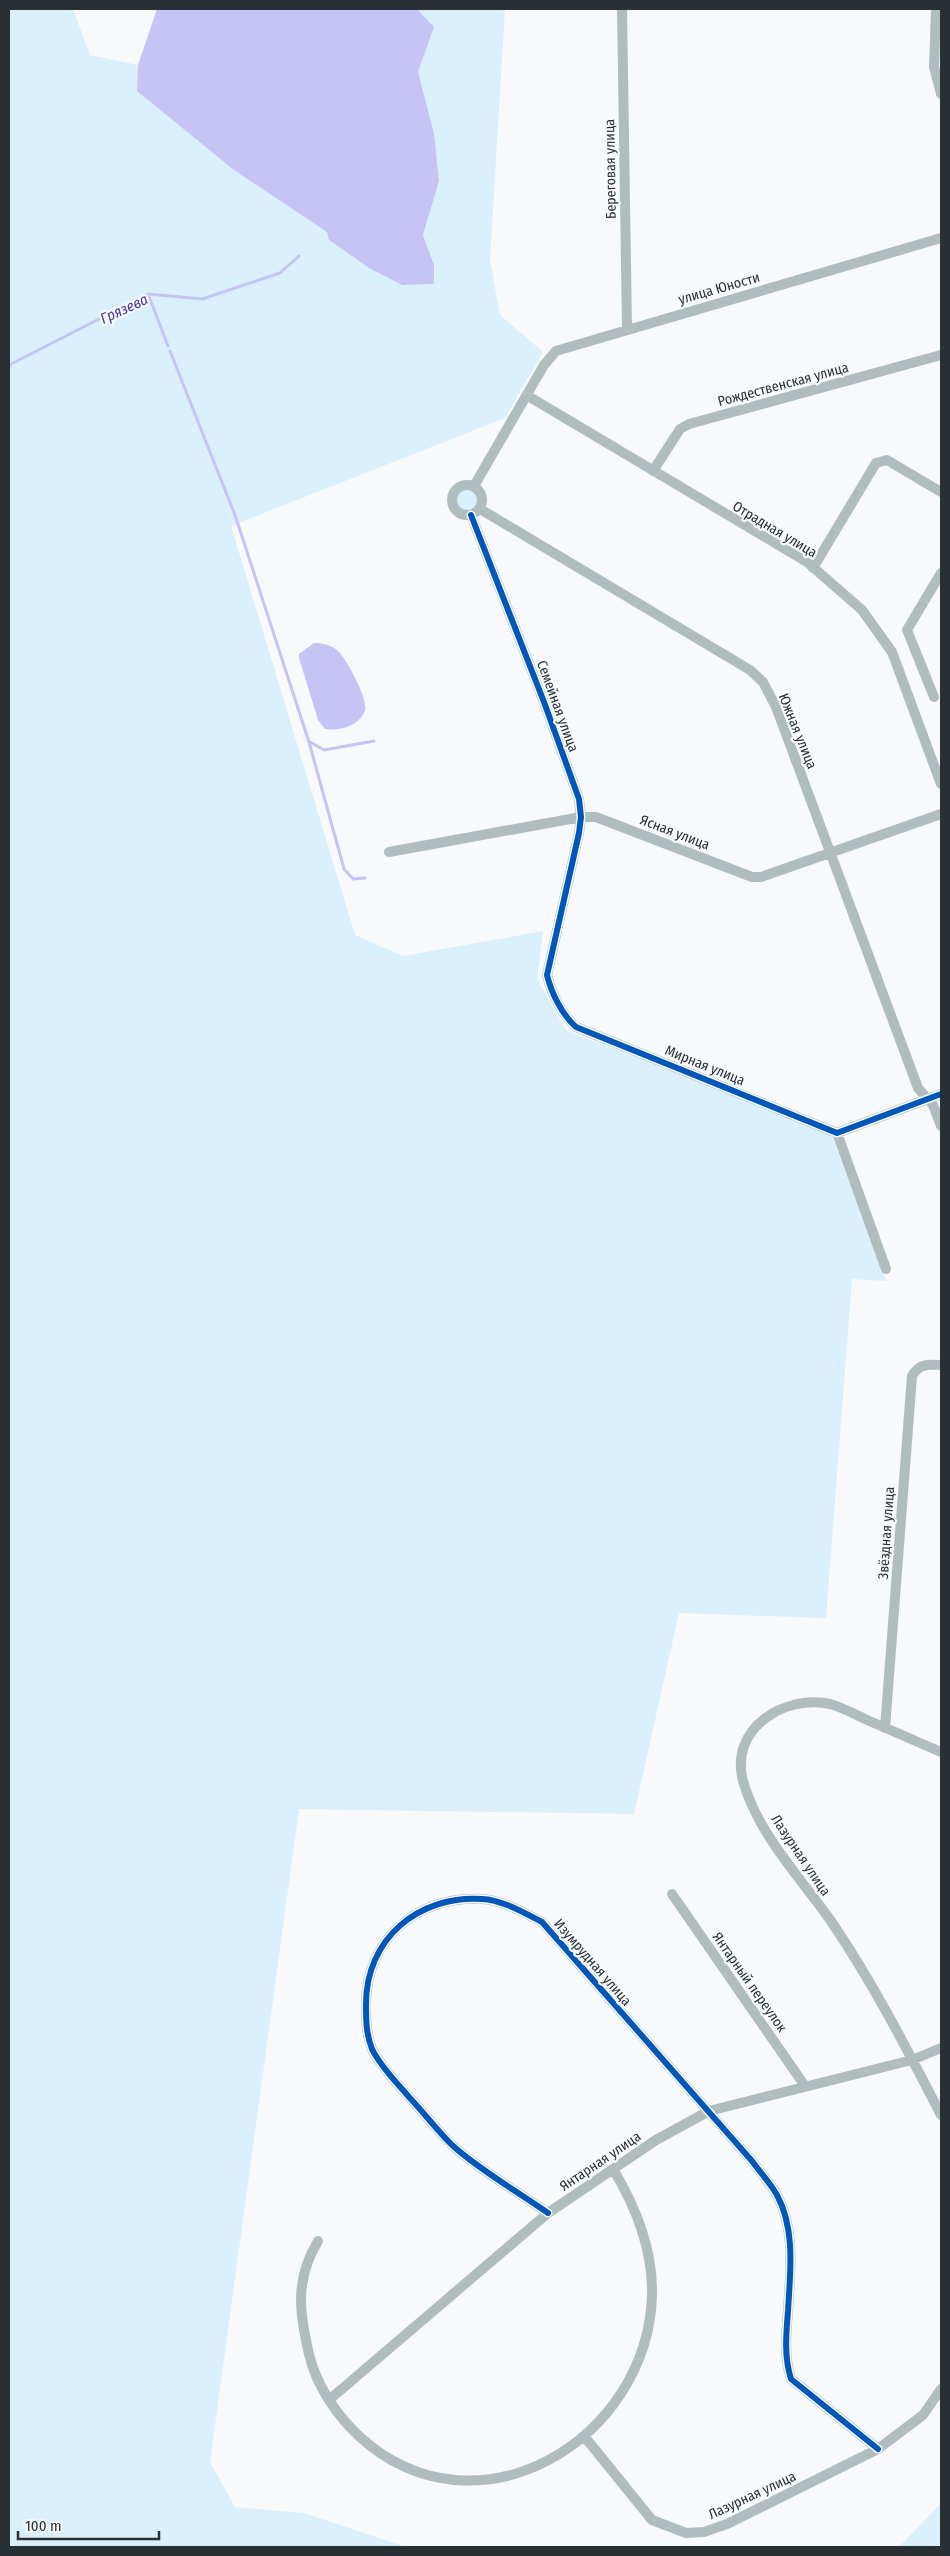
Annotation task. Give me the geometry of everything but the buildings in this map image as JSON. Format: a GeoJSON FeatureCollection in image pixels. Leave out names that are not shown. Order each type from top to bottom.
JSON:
{"type":"FeatureCollection","features":[{"type":"Feature","properties":{"kind":"street","name":"Береговая улица"},"geometry":{"type":"LineString","coordinates":[[622,9],[627,329]]}},
{"type":"Feature","properties":{"kind":"street"},"geometry":{"type":"LineString","coordinates":[[936,9],[934,67],[941,94]]}},
{"type":"Feature","properties":{"kind":"street","name":"улица Юности"},"geometry":{"type":"LineString","coordinates":[[474,486],[528,396],[544,365],[556,351],[941,238]]}},
{"type":"Feature","properties":{"kind":"street","name":"Рождественская улица"},"geometry":{"type":"LineString","coordinates":[[653,471],[680,429],[689,424],[941,354]]}},
{"type":"Feature","properties":{"kind":"street","name":"Отрадная улица"},"geometry":{"type":"LineString","coordinates":[[528,396],[813,568],[862,610],[892,652],[941,784]]}},
{"type":"Feature","properties":{"kind":"street"},"geometry":{"type":"LineString","coordinates":[[813,568],[876,463],[887,460],[941,492]]}},
{"type":"Feature","properties":{"kind":"street"},"geometry":{"type":"LineString","coordinates":[[460,486],[474,486],[483,499],[475,512],[466,516],[456,511],[452,497],[460,486]]}},
{"type":"Feature","properties":{"kind":"street","name":"Семейная улица"},"geometry":{"type":"LineString","coordinates":[[475,512],[579,799],[581,817],[561,911]]}},
{"type":"Feature","properties":{"kind":"street","name":"Южная улица"},"geometry":{"type":"LineString","coordinates":[[475,512],[750,670],[763,682],[776,707],[918,1088],[933,1105],[941,1126]]}},
{"type":"Feature","properties":{"kind":"street"},"geometry":{"type":"LineString","coordinates":[[934,698],[907,630],[941,573]]}},
{"type":"Feature","properties":{"kind":"street","name":"Ясная улица"},"geometry":{"type":"LineString","coordinates":[[389,852],[581,817],[605,819],[752,877],[761,877],[941,814]]}},
{"type":"Feature","properties":{"kind":"street","name":"Мирная улица"},"geometry":{"type":"LineString","coordinates":[[561,911],[547,975],[565,1015],[576,1027],[837,1133]]}},
{"type":"Feature","properties":{"kind":"street"},"geometry":{"type":"LineString","coordinates":[[886,1269],[837,1133],[941,1094]]}},
{"type":"Feature","properties":{"kind":"street","name":"Звёздная улица"},"geometry":{"type":"LineString","coordinates":[[885,1728],[912,1376],[916,1368],[925,1364],[941,1365]]}},
{"type":"Feature","properties":{"kind":"street","name":"Лазурная улица"},"geometry":{"type":"LineString","coordinates":[[941,1752],[832,1704],[805,1701],[788,1705],[759,1723],[749,1735],[742,1761],[742,1779],[768,1836],[830,1921],[875,1990],[941,2115]]}},
{"type":"Feature","properties":{"kind":"street","name":"Янтарный переулок"},"geometry":{"type":"LineString","coordinates":[[672,1894],[805,2086]]}},
{"type":"Feature","properties":{"kind":"street","name":"Изумрудная улица"},"geometry":{"type":"LineString","coordinates":[[548,2213],[453,2145],[398,2084],[373,2050],[366,2024],[366,1992],[370,1969],[381,1946],[398,1926],[422,1910],[450,1900],[484,1899],[512,1907],[542,1922],[752,2161],[777,2196],[788,2229],[791,2264],[785,2348],[791,2379],[878,2449]]}},
{"type":"Feature","properties":{"kind":"street","name":"Янтарная улица"},"geometry":{"type":"LineString","coordinates":[[329,2400],[548,2213],[656,2140],[709,2111],[912,2060],[941,2048]]}},
{"type":"Feature","properties":{"kind":"street"},"geometry":{"type":"LineString","coordinates":[[318,2241],[308,2257],[300,2293],[302,2328],[312,2368],[329,2400],[350,2428],[378,2454],[408,2468],[449,2480],[490,2479],[524,2473],[556,2458],[584,2436],[611,2406],[634,2371],[646,2335],[652,2295],[650,2259],[640,2220],[613,2169]]}},
{"type":"Feature","properties":{"kind":"street","name":"Лазурная улица"},"geometry":{"type":"LineString","coordinates":[[584,2436],[652,2520],[686,2533],[704,2532],[727,2524],[878,2449],[922,2415],[941,2389]]}},
{"type":"Feature","properties":{"kind":"shaded area"},"geometry":{"type":"Polygon","coordinates":[[[9,9],[73,9],[90,55],[138,65],[137,91],[241,174],[328,232],[329,240],[369,268],[402,285],[434,284],[434,265],[423,235],[439,181],[434,133],[418,72],[434,27],[417,9],[505,9],[490,260],[500,315],[543,352],[505,418],[231,526],[355,935],[403,956],[543,931],[537,979],[567,1031],[824,1129],[832,1137],[886,1281],[852,1279],[826,1618],[679,1613],[634,1814],[299,1809],[210,2462],[235,2507],[304,2513],[406,2547],[9,2547],[9,9]]]}},
{"type":"Feature","properties":{"kind":"shaded area"},"geometry":{"type":"Polygon","coordinates":[[[467,490],[474,493],[477,500],[474,507],[467,510],[460,507],[457,500],[460,493],[467,490]]]}},
{"type":"Feature","properties":{"kind":"shaded area"},"geometry":{"type":"Polygon","coordinates":[[[941,2503],[941,2547],[899,2547],[941,2503]]]}},
{"type":"Feature","properties":{"kind":"water"},"geometry":{"type":"Polygon","coordinates":[[[157,9],[417,9],[434,27],[418,72],[434,133],[439,181],[423,235],[434,265],[434,284],[402,285],[369,268],[329,240],[327,232],[234,170],[137,91],[138,65],[157,9]]]}},
{"type":"Feature","properties":{"kind":"water"},"geometry":{"type":"Polygon","coordinates":[[[314,643],[327,645],[343,656],[361,690],[365,711],[358,721],[348,727],[325,729],[318,720],[299,658],[299,654],[314,643]]]}},
{"type":"Feature","properties":{"kind":"waterway","name":"Грязева"},"geometry":{"type":"LineString","coordinates":[[9,367],[11,364],[148,294],[202,299],[280,273],[299,256]]}},
{"type":"Feature","properties":{"kind":"waterway"},"geometry":{"type":"LineString","coordinates":[[148,294],[168,346]]}},
{"type":"Feature","properties":{"kind":"waterway"},"geometry":{"type":"LineString","coordinates":[[170,351],[235,515],[309,742],[344,869],[353,879],[365,878]]}},
{"type":"Feature","properties":{"kind":"waterway"},"geometry":{"type":"LineString","coordinates":[[310,742],[324,750],[374,741]]}},
{"type":"Feature","properties":{"kind":"cycle path"},"geometry":{"type":"LineString","coordinates":[[471,515],[544,702],[579,799],[581,817],[579,833],[547,975],[554,996],[566,1016],[576,1027],[837,1133],[941,1094]]}},
{"type":"Feature","properties":{"kind":"cycle path"},"geometry":{"type":"LineString","coordinates":[[548,2213],[486,2172],[452,2145],[389,2074],[379,2062],[372,2049],[367,2032],[366,2004],[368,1981],[375,1960],[386,1941],[400,1926],[417,1913],[437,1905],[459,1900],[490,1900],[513,1908],[542,1922],[752,2161],[777,2195],[787,2223],[790,2267],[786,2346],[791,2379],[878,2449]]}}]}
